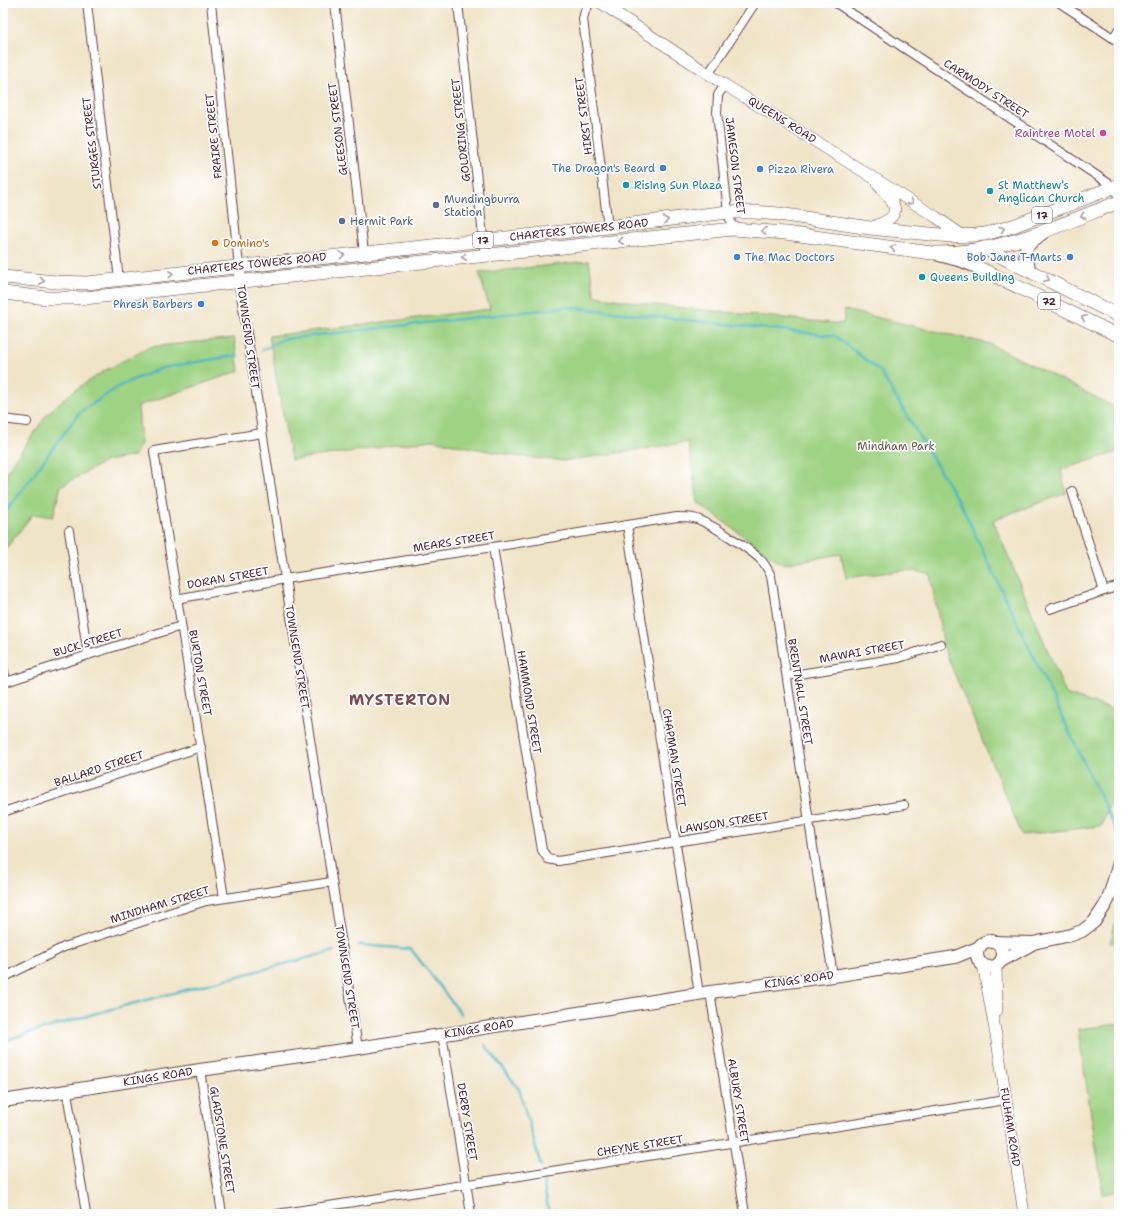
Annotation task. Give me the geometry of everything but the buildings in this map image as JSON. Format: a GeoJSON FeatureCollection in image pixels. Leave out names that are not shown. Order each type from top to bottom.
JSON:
{"type":"FeatureCollection","features":[{"type":"Feature","properties":{"kind":"main road","name":"17"},"geometry":{"type":"LineString","coordinates":[[963,236],[985,234],[1117,190]]}},
{"type":"Feature","properties":{"kind":"main road","name":"17"},"geometry":{"type":"LineString","coordinates":[[932,253],[955,253],[987,249],[1010,243],[1119,202]]}},
{"type":"Feature","properties":{"kind":"main road","name":"CHARTERS TOWERS ROAD"},"geometry":{"type":"LineString","coordinates":[[3,276],[72,283],[87,283],[608,227],[728,212],[779,214],[870,228],[963,236]]}},
{"type":"Feature","properties":{"kind":"main road","name":"CHARTERS TOWERS ROAD"},"geometry":{"type":"LineString","coordinates":[[3,293],[47,298],[84,298],[240,288],[486,255],[733,229],[784,233],[932,253]]}},
{"type":"Feature","properties":{"kind":"main road"},"geometry":{"type":"LineString","coordinates":[[1032,272],[1024,256],[1026,248],[1048,229]]}},
{"type":"Feature","properties":{"kind":"main road"},"geometry":{"type":"LineString","coordinates":[[963,236],[987,249]]}},
{"type":"Feature","properties":{"kind":"main road","name":"72"},"geometry":{"type":"LineString","coordinates":[[987,249],[1119,316]]}},
{"type":"Feature","properties":{"kind":"main road"},"geometry":{"type":"LineString","coordinates":[[932,253],[980,268]]}},
{"type":"Feature","properties":{"kind":"main road","name":"72"},"geometry":{"type":"LineString","coordinates":[[980,268],[1119,336]]}},
{"type":"Feature","properties":{"kind":"main road"},"geometry":{"type":"LineString","coordinates":[[1033,943],[991,967],[981,962],[978,951],[980,947],[988,942],[1033,943],[1071,935],[1082,931],[1094,922],[1108,900],[1119,863]]}},
{"type":"Feature","properties":{"kind":"main road"},"geometry":{"type":"LineString","coordinates":[[992,942],[1000,946],[1002,949],[1003,953],[998,964]]}},
{"type":"Feature","properties":{"kind":"main road","name":"KINGS ROAD"},"geometry":{"type":"LineString","coordinates":[[3,1101],[200,1070],[358,1048],[704,993],[833,976],[955,957],[980,947]]}},
{"type":"Feature","properties":{"kind":"main road","name":"KINGS ROAD"},"geometry":{"type":"LineString","coordinates":[[955,957],[981,962]]}},
{"type":"Feature","properties":{"kind":"street","name":"STURGES STREET"},"geometry":{"type":"LineString","coordinates":[[87,3],[119,280]]}},
{"type":"Feature","properties":{"kind":"street","name":"FRAIRE STREET"},"geometry":{"type":"LineString","coordinates":[[211,3],[239,266]]}},
{"type":"Feature","properties":{"kind":"street","name":"GLEESON STREET"},"geometry":{"type":"LineString","coordinates":[[335,3],[364,253]]}},
{"type":"Feature","properties":{"kind":"street","name":"GOLDRING STREET"},"geometry":{"type":"LineString","coordinates":[[458,3],[486,255]]}},
{"type":"Feature","properties":{"kind":"street","name":"HIRST STREET"},"geometry":{"type":"LineString","coordinates":[[590,3],[585,11],[583,19],[608,227]]}},
{"type":"Feature","properties":{"kind":"street","name":"QUEENS ROAD"},"geometry":{"type":"LineString","coordinates":[[601,3],[725,85],[867,173],[963,236]]}},
{"type":"Feature","properties":{"kind":"street"},"geometry":{"type":"LineString","coordinates":[[709,73],[756,3]]}},
{"type":"Feature","properties":{"kind":"street","name":"CARMODY STREET"},"geometry":{"type":"LineString","coordinates":[[836,3],[1117,190]]}},
{"type":"Feature","properties":{"kind":"street"},"geometry":{"type":"LineString","coordinates":[[1060,3],[1116,40],[1119,29]]}},
{"type":"Feature","properties":{"kind":"street","name":"JAMESON STREET"},"geometry":{"type":"LineString","coordinates":[[725,85],[718,95],[717,113],[728,212],[733,229]]}},
{"type":"Feature","properties":{"kind":"street"},"geometry":{"type":"LineString","coordinates":[[867,173],[889,198],[895,211],[890,220],[870,228]]}},
{"type":"Feature","properties":{"kind":"street","name":"TOWNSEND STREET"},"geometry":{"type":"LineString","coordinates":[[239,266],[240,288],[262,433],[358,1048]]}},
{"type":"Feature","properties":{"kind":"street"},"geometry":{"type":"LineString","coordinates":[[3,419],[27,422]]}},
{"type":"Feature","properties":{"kind":"street","name":"BURTON STREET"},"geometry":{"type":"LineString","coordinates":[[224,898],[154,451],[262,433]]}},
{"type":"Feature","properties":{"kind":"street"},"geometry":{"type":"LineString","coordinates":[[1072,491],[1104,591]]}},
{"type":"Feature","properties":{"kind":"street","name":"BRENTNALL STREET"},"geometry":{"type":"LineString","coordinates":[[627,526],[677,517],[694,518],[710,525],[752,553],[761,560],[771,576],[833,976]]}},
{"type":"Feature","properties":{"kind":"street","name":"MEARS STREET"},"geometry":{"type":"LineString","coordinates":[[285,579],[627,526]]}},
{"type":"Feature","properties":{"kind":"street","name":"CHAPMAN STREET"},"geometry":{"type":"LineString","coordinates":[[627,526],[676,842],[704,993]]}},
{"type":"Feature","properties":{"kind":"street"},"geometry":{"type":"LineString","coordinates":[[69,531],[88,655]]}},
{"type":"Feature","properties":{"kind":"street","name":"HAMMOND STREET"},"geometry":{"type":"LineString","coordinates":[[493,547],[542,850],[548,859]]}},
{"type":"Feature","properties":{"kind":"street","name":"DORAN STREET"},"geometry":{"type":"LineString","coordinates":[[176,599],[285,579]]}},
{"type":"Feature","properties":{"kind":"street"},"geometry":{"type":"LineString","coordinates":[[1050,609],[1119,586]]}},
{"type":"Feature","properties":{"kind":"street","name":"BUCK STREET"},"geometry":{"type":"LineString","coordinates":[[5,682],[181,626]]}},
{"type":"Feature","properties":{"kind":"street","name":"MAWAI STREET"},"geometry":{"type":"LineString","coordinates":[[787,676],[899,658],[940,644]]}},
{"type":"Feature","properties":{"kind":"street"},"geometry":{"type":"LineString","coordinates":[[3,666],[5,682]]}},
{"type":"Feature","properties":{"kind":"street","name":"BALLARD STREET"},"geometry":{"type":"LineString","coordinates":[[3,812],[201,747]]}},
{"type":"Feature","properties":{"kind":"street","name":"LAWSON STREET"},"geometry":{"type":"LineString","coordinates":[[548,859],[558,861],[904,805]]}},
{"type":"Feature","properties":{"kind":"street","name":"MINDHAM STREET"},"geometry":{"type":"LineString","coordinates":[[3,978],[64,947],[206,901],[332,882]]}},
{"type":"Feature","properties":{"kind":"street","name":"FULHAM ROAD"},"geometry":{"type":"LineString","coordinates":[[981,962],[997,1041],[1024,1214]]}},
{"type":"Feature","properties":{"kind":"street","name":"FULHAM ROAD"},"geometry":{"type":"LineString","coordinates":[[997,1041],[998,964]]}},
{"type":"Feature","properties":{"kind":"street","name":"ALBURY STREET"},"geometry":{"type":"LineString","coordinates":[[704,993],[734,1143],[745,1214]]}},
{"type":"Feature","properties":{"kind":"street","name":"DERBY STREET"},"geometry":{"type":"LineString","coordinates":[[442,1034],[471,1214]]}},
{"type":"Feature","properties":{"kind":"street","name":"GLADSTONE STREET"},"geometry":{"type":"LineString","coordinates":[[200,1070],[222,1214]]}},
{"type":"Feature","properties":{"kind":"street"},"geometry":{"type":"LineString","coordinates":[[67,1092],[86,1214]]}},
{"type":"Feature","properties":{"kind":"street","name":"CHEYNE STREET"},"geometry":{"type":"LineString","coordinates":[[277,1214],[1006,1100]]}},
{"type":"Feature","properties":{"kind":"green space","name":"Mindham Park"},"geometry":{"type":"Polygon","coordinates":[[[589,261],[595,296],[654,305],[843,324],[845,310],[990,344],[1119,409],[1119,458],[1117,452],[1061,470],[1066,493],[993,520],[1066,694],[1119,712],[1119,782],[1101,826],[1022,835],[945,651],[930,574],[906,570],[846,578],[841,554],[782,564],[698,503],[688,442],[564,461],[515,456],[432,440],[291,460],[269,336],[490,309],[479,273],[589,261]]]}},
{"type":"Feature","properties":{"kind":"green space"},"geometry":{"type":"Polygon","coordinates":[[[234,338],[239,371],[138,406],[141,443],[135,456],[106,461],[61,486],[53,517],[33,514],[3,552],[3,477],[48,413],[71,393],[104,371],[150,347],[234,338]]]}},
{"type":"Feature","properties":{"kind":"green space"},"geometry":{"type":"Polygon","coordinates":[[[1119,909],[1119,942],[1110,943],[1119,909]]]}},
{"type":"Feature","properties":{"kind":"green space"},"geometry":{"type":"Polygon","coordinates":[[[1119,1024],[1119,1191],[1103,1194],[1078,1029],[1119,1024]]]}},
{"type":"Feature","properties":{"kind":"waterway"},"geometry":{"type":"LineString","coordinates":[[262,350],[283,339],[568,307],[835,336],[880,371],[963,509],[1117,832]]}},
{"type":"Feature","properties":{"kind":"waterway"},"geometry":{"type":"LineString","coordinates":[[3,516],[79,413],[121,385],[162,368],[238,355]]}},
{"type":"Feature","properties":{"kind":"waterway"},"geometry":{"type":"LineString","coordinates":[[359,945],[411,949],[461,1014]]}},
{"type":"Feature","properties":{"kind":"waterway"},"geometry":{"type":"LineString","coordinates":[[3,1041],[97,1013],[334,951]]}},
{"type":"Feature","properties":{"kind":"waterway"},"geometry":{"type":"LineString","coordinates":[[485,1045],[519,1089],[541,1166]]}},
{"type":"Feature","properties":{"kind":"waterway"},"geometry":{"type":"LineString","coordinates":[[543,1180],[549,1214]]}},
{"type":"Feature","properties":{"kind":"place","name":"Raintree Motel"},"geometry":{"type":"Point","coordinates":[1103,133]}},
{"type":"Feature","properties":{"kind":"place","name":"The Dragon's Beard"},"geometry":{"type":"Point","coordinates":[663,168]}},
{"type":"Feature","properties":{"kind":"place","name":"Pizza Rivera"},"geometry":{"type":"Point","coordinates":[760,169]}},
{"type":"Feature","properties":{"kind":"place","name":"Rising Sun Plaza"},"geometry":{"type":"Point","coordinates":[626,185]}},
{"type":"Feature","properties":{"kind":"place","name":"St Matthew's Anglican Church"},"geometry":{"type":"Point","coordinates":[990,191]}},
{"type":"Feature","properties":{"kind":"place","name":"Mundingburra Station"},"geometry":{"type":"Point","coordinates":[436,205]}},
{"type":"Feature","properties":{"kind":"place","name":"Hermit Park"},"geometry":{"type":"Point","coordinates":[342,221]}},
{"type":"Feature","properties":{"kind":"place","name":"Domino's"},"geometry":{"type":"Point","coordinates":[215,243]}},
{"type":"Feature","properties":{"kind":"place","name":"The Mac Doctors"},"geometry":{"type":"Point","coordinates":[737,257]}},
{"type":"Feature","properties":{"kind":"place","name":"Bob Jane T-Marts"},"geometry":{"type":"Point","coordinates":[1070,257]}},
{"type":"Feature","properties":{"kind":"place","name":"Queens Building"},"geometry":{"type":"Point","coordinates":[922,277]}},
{"type":"Feature","properties":{"kind":"place","name":"Phresh Barbers"},"geometry":{"type":"Point","coordinates":[201,304]}},
{"type":"Feature","properties":{"kind":"district","name":"MYSTERTON"},"geometry":{"type":"Point","coordinates":[400,700]}}]}
